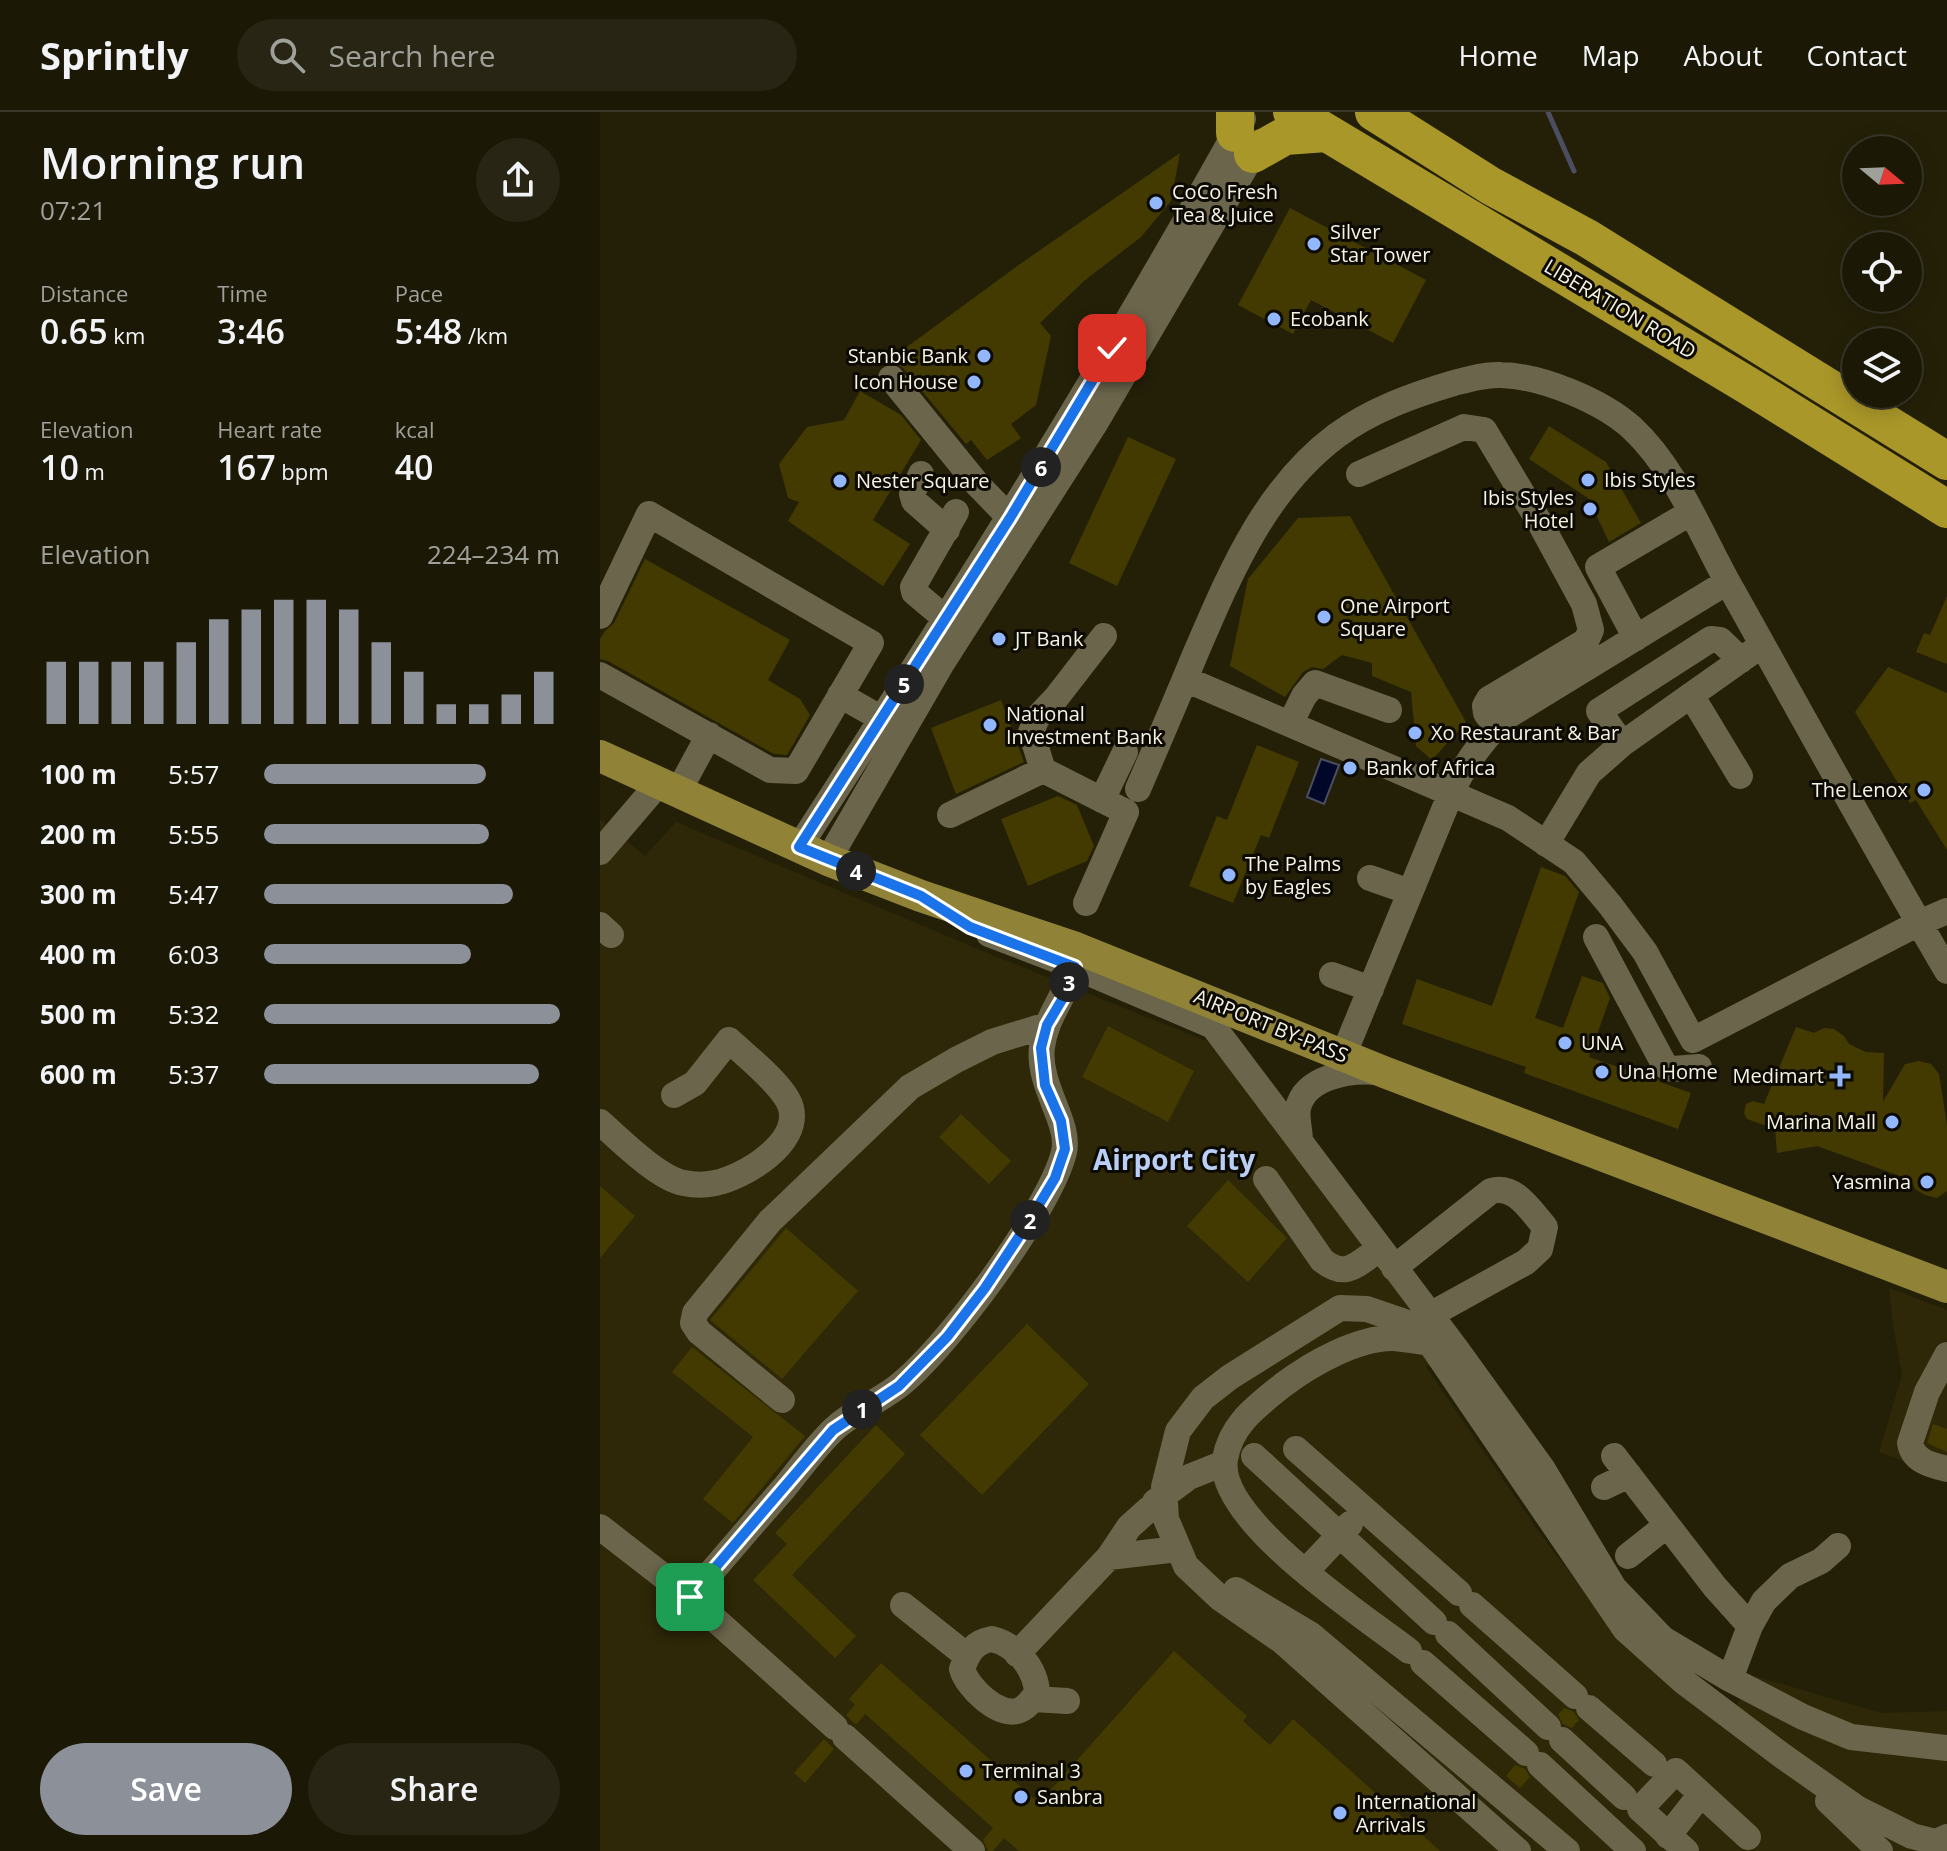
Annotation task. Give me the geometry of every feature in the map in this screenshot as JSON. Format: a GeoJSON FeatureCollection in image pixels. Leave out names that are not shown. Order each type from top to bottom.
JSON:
{"type":"FeatureCollection","features":[{"type":"Feature","properties":{"kind":"highway","name":"LIBERATION ROAD"},"geometry":{"type":"LineString","coordinates":[[1292,112],[1329,122],[1947,509]]}},
{"type":"Feature","properties":{"kind":"highway","name":"LIBERATION ROAD"},"geometry":{"type":"LineString","coordinates":[[1374,112],[1491,186],[1587,238],[1947,461]]}},
{"type":"Feature","properties":{"kind":"highway"},"geometry":{"type":"LineString","coordinates":[[1242,128],[1285,136],[1329,122],[1460,179],[1491,186]]}},
{"type":"Feature","properties":{"kind":"main road","name":"AIRPORT BY-PASS"},"geometry":{"type":"LineString","coordinates":[[600,756],[814,853],[921,896],[1947,1287]]}},
{"type":"Feature","properties":{"kind":"street"},"geometry":{"type":"LineString","coordinates":[[814,853],[882,719],[1010,518],[1242,128],[1279,112]]}},
{"type":"Feature","properties":{"kind":"street"},"geometry":{"type":"LineString","coordinates":[[814,853],[942,663],[1096,422],[1242,128]]}},
{"type":"Feature","properties":{"kind":"street"},"geometry":{"type":"LineString","coordinates":[[1138,789],[1226,581],[1248,537],[1305,463],[1338,435],[1382,409],[1422,393],[1470,379],[1502,375],[1547,384],[1598,404],[1632,428],[1664,465],[1947,971]]}},
{"type":"Feature","properties":{"kind":"street"},"geometry":{"type":"LineString","coordinates":[[891,378],[978,485],[1010,518]]}},
{"type":"Feature","properties":{"kind":"street"},"geometry":{"type":"LineString","coordinates":[[1359,474],[1464,427],[1484,430],[1540,523],[1584,604],[1591,630],[1586,641],[1489,699],[1485,706],[1486,713],[1496,726]]}},
{"type":"Feature","properties":{"kind":"street"},"geometry":{"type":"LineString","coordinates":[[921,474],[912,494],[914,501],[952,521],[913,587],[914,592],[946,619]]}},
{"type":"Feature","properties":{"kind":"street"},"geometry":{"type":"LineString","coordinates":[[1636,638],[1598,567],[1690,513]]}},
{"type":"Feature","properties":{"kind":"street"},"geometry":{"type":"LineString","coordinates":[[600,675],[770,770],[796,771],[871,643],[649,514],[602,607]]}},
{"type":"Feature","properties":{"kind":"street"},"geometry":{"type":"LineString","coordinates":[[1343,1056],[1451,793],[1464,766],[1496,726],[1727,582]]}},
{"type":"Feature","properties":{"kind":"street"},"geometry":{"type":"LineString","coordinates":[[1043,770],[1035,725],[1104,636]]}},
{"type":"Feature","properties":{"kind":"street"},"geometry":{"type":"LineString","coordinates":[[1622,744],[1599,711],[1711,639],[1720,640],[1741,660]]}},
{"type":"Feature","properties":{"kind":"street"},"geometry":{"type":"LineString","coordinates":[[1546,844],[1589,773],[1622,744],[1762,645]]}},
{"type":"Feature","properties":{"kind":"street"},"geometry":{"type":"LineString","coordinates":[[1185,679],[1508,818],[1574,862],[1645,952],[1693,1040],[1947,911]]}},
{"type":"Feature","properties":{"kind":"street"},"geometry":{"type":"LineString","coordinates":[[1290,724],[1304,696],[1315,683],[1389,710]]}},
{"type":"Feature","properties":{"kind":"street"},"geometry":{"type":"LineString","coordinates":[[840,695],[882,719]]}},
{"type":"Feature","properties":{"kind":"street"},"geometry":{"type":"LineString","coordinates":[[1691,695],[1740,776]]}},
{"type":"Feature","properties":{"kind":"street"},"geometry":{"type":"LineString","coordinates":[[600,852],[668,788],[709,735]]}},
{"type":"Feature","properties":{"kind":"street"},"geometry":{"type":"LineString","coordinates":[[1102,800],[1125,752]]}},
{"type":"Feature","properties":{"kind":"street"},"geometry":{"type":"LineString","coordinates":[[1043,770],[1126,812],[1086,903]]}},
{"type":"Feature","properties":{"kind":"street"},"geometry":{"type":"LineString","coordinates":[[950,815],[1043,770]]}},
{"type":"Feature","properties":{"kind":"street"},"geometry":{"type":"LineString","coordinates":[[1370,878],[1410,892]]}},
{"type":"Feature","properties":{"kind":"street"},"geometry":{"type":"LineString","coordinates":[[1596,937],[1665,1066],[1673,1069],[1699,1067]]}},
{"type":"Feature","properties":{"kind":"street"},"geometry":{"type":"LineString","coordinates":[[690,1597],[833,1430],[899,1386],[947,1337],[985,1288],[1028,1223],[1055,1178],[1065,1149],[1061,1121],[1049,1095],[1042,1068],[1041,1048],[1047,1025],[1063,998],[1076,957],[1213,1026],[1542,1468],[1614,1588],[1663,1639],[1730,1679],[1803,1717],[1851,1737],[1925,1743],[1947,1748]]}},
{"type":"Feature","properties":{"kind":"street"},"geometry":{"type":"LineString","coordinates":[[1332,975],[1371,989]]}},
{"type":"Feature","properties":{"kind":"street"},"geometry":{"type":"LineString","coordinates":[[782,1400],[699,1332],[693,1323],[695,1313],[770,1221],[910,1087],[992,1042],[1047,1025]]}},
{"type":"Feature","properties":{"kind":"street"},"geometry":{"type":"LineString","coordinates":[[600,1122],[644,1161],[681,1183],[712,1184],[761,1163],[784,1138],[792,1121],[791,1106],[782,1093],[729,1040],[695,1083],[674,1095]]}},
{"type":"Feature","properties":{"kind":"street"},"geometry":{"type":"LineString","coordinates":[[1300,1141],[1298,1108],[1306,1092],[1330,1077],[1356,1071],[1384,1072]]}},
{"type":"Feature","properties":{"kind":"street"},"geometry":{"type":"LineString","coordinates":[[1266,1179],[1322,1260],[1333,1269],[1347,1270],[1386,1258],[1491,1191],[1500,1188],[1512,1191],[1545,1227],[1540,1249],[1526,1262],[1430,1315]]}},
{"type":"Feature","properties":{"kind":"street"},"geometry":{"type":"LineString","coordinates":[[1518,1851],[1282,1641],[1220,1598],[1186,1566],[1166,1519],[1164,1487],[1178,1431],[1203,1398],[1230,1377],[1340,1308],[1367,1309],[1405,1322],[1430,1343],[1625,1629],[1683,1681],[1858,1809],[1912,1836],[1936,1842],[1947,1837]]}},
{"type":"Feature","properties":{"kind":"street"},"geometry":{"type":"LineString","coordinates":[[1430,1343],[1393,1338],[1367,1341],[1339,1352],[1289,1380],[1244,1417],[1230,1441],[1224,1463],[1232,1493],[1261,1533],[1416,1657],[1634,1851],[1670,1837],[1701,1794]]}},
{"type":"Feature","properties":{"kind":"street"},"geometry":{"type":"LineString","coordinates":[[1947,1355],[1927,1392],[1910,1443],[1911,1452],[1919,1459],[1947,1469]]}},
{"type":"Feature","properties":{"kind":"street"},"geometry":{"type":"LineString","coordinates":[[1296,1449],[1654,1764]]}},
{"type":"Feature","properties":{"kind":"street"},"geometry":{"type":"LineString","coordinates":[[1254,1456],[1624,1797]]}},
{"type":"Feature","properties":{"kind":"street"},"geometry":{"type":"LineString","coordinates":[[1017,1654],[1109,1557],[1129,1527],[1161,1496],[1189,1477],[1224,1463]]}},
{"type":"Feature","properties":{"kind":"street"},"geometry":{"type":"LineString","coordinates":[[1604,1487],[1622,1466],[1750,1626]]}},
{"type":"Feature","properties":{"kind":"street"},"geometry":{"type":"LineString","coordinates":[[1149,1509],[1154,1534],[1169,1550],[1311,1635],[1567,1851]]}},
{"type":"Feature","properties":{"kind":"street"},"geometry":{"type":"LineString","coordinates":[[1306,1571],[1364,1509]]}},
{"type":"Feature","properties":{"kind":"street"},"geometry":{"type":"LineString","coordinates":[[1628,1556],[1667,1525]]}},
{"type":"Feature","properties":{"kind":"street"},"geometry":{"type":"LineString","coordinates":[[600,1527],[690,1597],[972,1851]]}},
{"type":"Feature","properties":{"kind":"street"},"geometry":{"type":"LineString","coordinates":[[1730,1679],[1750,1626],[1764,1601],[1790,1576],[1821,1561],[1838,1546]]}},
{"type":"Feature","properties":{"kind":"street"},"geometry":{"type":"LineString","coordinates":[[1109,1557],[1131,1552],[1169,1550]]}},
{"type":"Feature","properties":{"kind":"street"},"geometry":{"type":"LineString","coordinates":[[903,1605],[967,1656]]}},
{"type":"Feature","properties":{"kind":"street"},"geometry":{"type":"LineString","coordinates":[[992,1639],[1003,1642],[1031,1668],[1037,1693],[1023,1709],[1016,1712],[996,1707],[965,1678],[962,1669],[967,1656],[972,1647],[982,1641],[992,1639]]}},
{"type":"Feature","properties":{"kind":"street"},"geometry":{"type":"LineString","coordinates":[[1033,1699],[1067,1701]]}},
{"type":"Feature","properties":{"kind":"street"},"geometry":{"type":"LineString","coordinates":[[1900,1743],[1947,1768]]}},
{"type":"Feature","properties":{"kind":"street"},"geometry":{"type":"LineString","coordinates":[[1784,1757],[1880,1851]]}},
{"type":"Feature","properties":{"kind":"street"},"geometry":{"type":"LineString","coordinates":[[1670,1837],[1640,1809],[1676,1771],[1748,1837]]}},
{"type":"Feature","properties":{"kind":"shaded area"},"geometry":{"type":"Polygon","coordinates":[[[600,819],[645,856],[676,822],[1209,1042],[1448,1352],[1426,1367],[1539,1532],[1603,1616],[1722,1728],[1755,1676],[1881,1713],[1947,1711],[1947,1851],[600,1851],[600,819]]]}},
{"type":"Feature","properties":{"kind":"shaded area"},"geometry":{"type":"Polygon","coordinates":[[[1889,1288],[1947,1310],[1947,1477],[1879,1452],[1902,1375],[1889,1288]]]}},
{"type":"Feature","properties":{"kind":"water"},"geometry":{"type":"Polygon","coordinates":[[[1321,759],[1339,765],[1324,804],[1307,797],[1321,759]]]}},
{"type":"Feature","properties":{"kind":"building","name":"Icon House"},"geometry":{"type":"Polygon","coordinates":[[[1180,153],[1171,201],[1141,237],[1084,281],[1040,323],[1051,336],[1036,405],[1011,424],[1021,438],[987,460],[971,440],[966,444],[903,368],[889,360],[1180,153]]]}},
{"type":"Feature","properties":{"kind":"building","name":"Silver Star Tower"},"geometry":{"type":"Polygon","coordinates":[[[1290,208],[1426,280],[1393,343],[1311,300],[1293,334],[1238,305],[1290,208]]]}},
{"type":"Feature","properties":{"kind":"building","name":"Nester Square"},"geometry":{"type":"Polygon","coordinates":[[[860,391],[901,415],[921,440],[873,520],[910,544],[883,586],[788,521],[799,502],[788,498],[779,464],[807,427],[844,420],[860,391]]]}},
{"type":"Feature","properties":{"kind":"building","name":"Ibis Styles"},"geometry":{"type":"Polygon","coordinates":[[[1549,426],[1606,462],[1641,523],[1609,542],[1588,498],[1529,459],[1549,426]]]}},
{"type":"Feature","properties":{"kind":"building"},"geometry":{"type":"Polygon","coordinates":[[[1128,437],[1176,459],[1117,586],[1069,563],[1128,437]]]}},
{"type":"Feature","properties":{"kind":"building","name":"One Airport Square"},"geometry":{"type":"Polygon","coordinates":[[[1350,516],[1466,722],[1432,760],[1416,746],[1411,692],[1372,676],[1372,663],[1342,655],[1323,669],[1312,667],[1303,672],[1285,697],[1230,666],[1248,579],[1298,518],[1350,516]]]}},
{"type":"Feature","properties":{"kind":"building"},"geometry":{"type":"Polygon","coordinates":[[[645,559],[790,640],[768,680],[800,699],[810,715],[787,755],[774,754],[600,659],[600,639],[614,623],[645,559]]]}},
{"type":"Feature","properties":{"kind":"building"},"geometry":{"type":"Polygon","coordinates":[[[1947,596],[1947,664],[1916,652],[1924,633],[1930,635],[1947,596]]]}},
{"type":"Feature","properties":{"kind":"building"},"geometry":{"type":"Polygon","coordinates":[[[1888,667],[1947,693],[1947,850],[1916,800],[1910,803],[1855,712],[1888,667]]]}},
{"type":"Feature","properties":{"kind":"building"},"geometry":{"type":"Polygon","coordinates":[[[1001,700],[1024,762],[956,794],[931,728],[1001,700]]]}},
{"type":"Feature","properties":{"kind":"building"},"geometry":{"type":"Polygon","coordinates":[[[1257,745],[1299,762],[1269,838],[1261,835],[1233,903],[1189,886],[1217,816],[1227,820],[1257,745]]]}},
{"type":"Feature","properties":{"kind":"building"},"geometry":{"type":"Polygon","coordinates":[[[1058,796],[1077,805],[1094,846],[1087,861],[1028,886],[1001,819],[1058,796]]]}},
{"type":"Feature","properties":{"kind":"building"},"geometry":{"type":"Polygon","coordinates":[[[1541,867],[1565,876],[1579,892],[1535,1018],[1563,1028],[1582,976],[1603,983],[1610,998],[1589,1057],[1644,1076],[1648,1067],[1660,1082],[1691,1093],[1678,1129],[1524,1073],[1526,1067],[1402,1024],[1417,979],[1492,1006],[1541,867]]]}},
{"type":"Feature","properties":{"kind":"building"},"geometry":{"type":"Polygon","coordinates":[[[1108,1026],[1194,1071],[1168,1122],[1082,1077],[1108,1026]]]}},
{"type":"Feature","properties":{"kind":"building"},"geometry":{"type":"Polygon","coordinates":[[[1796,1027],[1814,1033],[1824,1028],[1834,1029],[1849,1044],[1866,1052],[1884,1053],[1883,1102],[1905,1064],[1919,1061],[1931,1064],[1939,1074],[1947,1125],[1947,1191],[1937,1198],[1925,1195],[1915,1189],[1911,1180],[1817,1146],[1777,1153],[1775,1129],[1747,1119],[1744,1113],[1746,1104],[1753,1101],[1764,1104],[1796,1027]]]}},
{"type":"Feature","properties":{"kind":"building"},"geometry":{"type":"Polygon","coordinates":[[[961,1114],[1011,1161],[989,1184],[939,1137],[961,1114]]]}},
{"type":"Feature","properties":{"kind":"building"},"geometry":{"type":"Polygon","coordinates":[[[1228,1180],[1287,1238],[1248,1282],[1187,1226],[1228,1180]]]}},
{"type":"Feature","properties":{"kind":"building"},"geometry":{"type":"Polygon","coordinates":[[[600,1186],[635,1216],[600,1258],[600,1186]]]}},
{"type":"Feature","properties":{"kind":"building"},"geometry":{"type":"Polygon","coordinates":[[[786,1228],[858,1291],[782,1379],[710,1320],[786,1228]]]}},
{"type":"Feature","properties":{"kind":"building"},"geometry":{"type":"Polygon","coordinates":[[[1027,1324],[1089,1384],[982,1495],[920,1435],[1027,1324]]]}},
{"type":"Feature","properties":{"kind":"building"},"geometry":{"type":"Polygon","coordinates":[[[692,1347],[805,1436],[733,1523],[703,1499],[753,1437],[672,1372],[692,1347]]]}},
{"type":"Feature","properties":{"kind":"building"},"geometry":{"type":"Polygon","coordinates":[[[1933,1424],[1947,1429],[1947,1452],[1927,1443],[1933,1424]]]}},
{"type":"Feature","properties":{"kind":"building"},"geometry":{"type":"Polygon","coordinates":[[[876,1425],[905,1454],[792,1575],[856,1636],[835,1658],[753,1580],[787,1544],[775,1533],[876,1425]]]}},
{"type":"Feature","properties":{"kind":"building"},"geometry":{"type":"Polygon","coordinates":[[[1174,1651],[1247,1716],[1243,1721],[1270,1745],[1293,1719],[1440,1851],[1019,1851],[1004,1838],[993,1851],[988,1851],[983,1840],[993,1828],[865,1714],[856,1725],[846,1715],[855,1705],[849,1699],[881,1663],[1039,1803],[1174,1651]]]}},
{"type":"Feature","properties":{"kind":"building"},"geometry":{"type":"Polygon","coordinates":[[[1564,1708],[1574,1712],[1579,1720],[1572,1728],[1563,1724],[1558,1715],[1564,1708]]]}},
{"type":"Feature","properties":{"kind":"building"},"geometry":{"type":"Polygon","coordinates":[[[824,1739],[834,1749],[805,1783],[794,1773],[824,1739]]]}},
{"type":"Feature","properties":{"kind":"building"},"geometry":{"type":"Polygon","coordinates":[[[1515,1765],[1525,1769],[1530,1777],[1520,1788],[1506,1776],[1515,1765]]]}},
{"type":"Feature","properties":{"kind":"waterway"},"geometry":{"type":"LineString","coordinates":[[1548,112],[1574,171]]}},
{"type":"Feature","properties":{"kind":"place","name":"CoCo Fresh Tea & Juice"},"geometry":{"type":"Point","coordinates":[1156,203]}},
{"type":"Feature","properties":{"kind":"place","name":"Silver Star Tower"},"geometry":{"type":"Point","coordinates":[1314,244]}},
{"type":"Feature","properties":{"kind":"place","name":"Ecobank"},"geometry":{"type":"Point","coordinates":[1274,319]}},
{"type":"Feature","properties":{"kind":"place","name":"Stanbic Bank"},"geometry":{"type":"Point","coordinates":[984,356]}},
{"type":"Feature","properties":{"kind":"place","name":"Icon House"},"geometry":{"type":"Point","coordinates":[974,382]}},
{"type":"Feature","properties":{"kind":"place","name":"Ibis Styles"},"geometry":{"type":"Point","coordinates":[1588,480]}},
{"type":"Feature","properties":{"kind":"place","name":"Nester Square"},"geometry":{"type":"Point","coordinates":[840,481]}},
{"type":"Feature","properties":{"kind":"place","name":"Ibis Styles Hotel"},"geometry":{"type":"Point","coordinates":[1590,509]}},
{"type":"Feature","properties":{"kind":"place","name":"One Airport Square"},"geometry":{"type":"Point","coordinates":[1324,617]}},
{"type":"Feature","properties":{"kind":"place","name":"JT Bank"},"geometry":{"type":"Point","coordinates":[999,639]}},
{"type":"Feature","properties":{"kind":"place","name":"National Investment Bank"},"geometry":{"type":"Point","coordinates":[990,725]}},
{"type":"Feature","properties":{"kind":"place","name":"Xo Restaurant & Bar"},"geometry":{"type":"Point","coordinates":[1415,733]}},
{"type":"Feature","properties":{"kind":"place","name":"Bank of Africa"},"geometry":{"type":"Point","coordinates":[1350,768]}},
{"type":"Feature","properties":{"kind":"place","name":"The Lenox"},"geometry":{"type":"Point","coordinates":[1924,790]}},
{"type":"Feature","properties":{"kind":"place","name":"The Palms by Eagles"},"geometry":{"type":"Point","coordinates":[1229,875]}},
{"type":"Feature","properties":{"kind":"place","name":"UNA"},"geometry":{"type":"Point","coordinates":[1565,1043]}},
{"type":"Feature","properties":{"kind":"place","name":"Una Home"},"geometry":{"type":"Point","coordinates":[1602,1072]}},
{"type":"Feature","properties":{"kind":"place","name":"Medimart"},"geometry":{"type":"Point","coordinates":[1840,1076]}},
{"type":"Feature","properties":{"kind":"place","name":"Marina Mall"},"geometry":{"type":"Point","coordinates":[1892,1122]}},
{"type":"Feature","properties":{"kind":"place","name":"Yasmina"},"geometry":{"type":"Point","coordinates":[1927,1182]}},
{"type":"Feature","properties":{"kind":"place","name":"Terminal 3"},"geometry":{"type":"Point","coordinates":[966,1771]}},
{"type":"Feature","properties":{"kind":"place","name":"Sanbra"},"geometry":{"type":"Point","coordinates":[1021,1797]}},
{"type":"Feature","properties":{"kind":"place","name":"International Arrivals"},"geometry":{"type":"Point","coordinates":[1340,1813]}},
{"type":"Feature","properties":{"kind":"district","name":"Airport City"},"geometry":{"type":"Point","coordinates":[1174,1160]}},
{"type":"Feature","properties":{"kind":"route"},"geometry":{"type":"LineString","coordinates":[[690,1597],[833,1430],[899,1386],[947,1337],[985,1288],[1028,1223],[1055,1178],[1065,1149],[1061,1121],[1045,1085],[1041,1048],[1047,1025],[1063,998],[1075,967],[970,927],[921,896],[799,847],[1010,518],[1112,348]]}}]}
